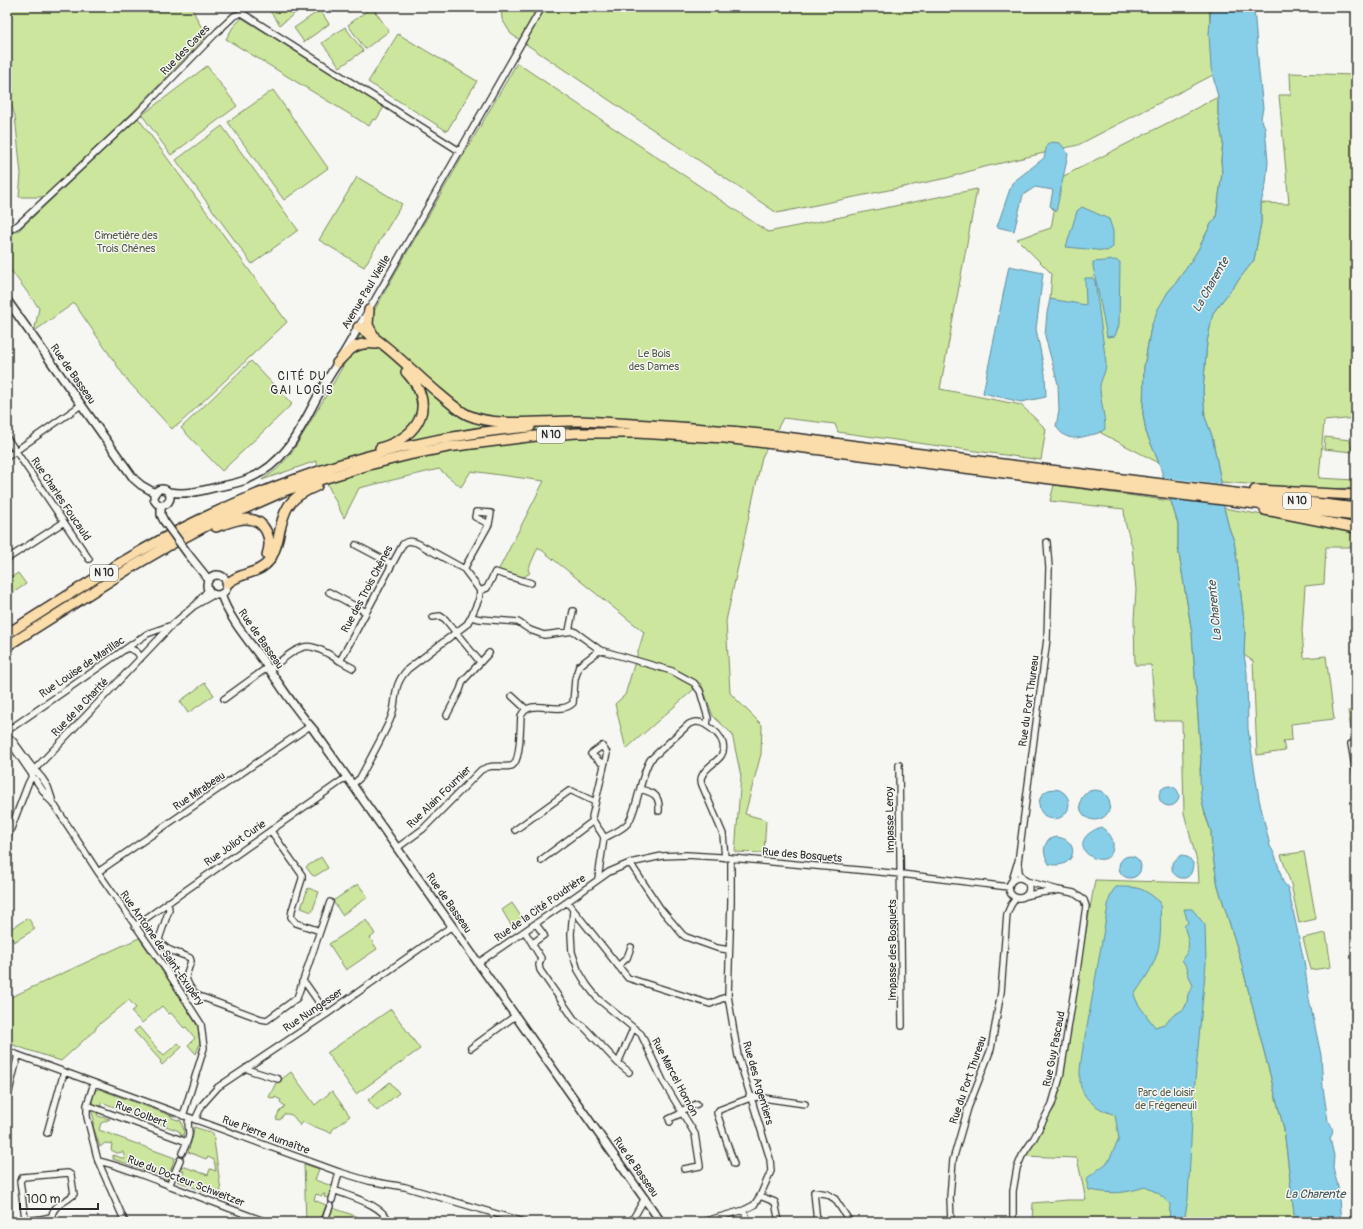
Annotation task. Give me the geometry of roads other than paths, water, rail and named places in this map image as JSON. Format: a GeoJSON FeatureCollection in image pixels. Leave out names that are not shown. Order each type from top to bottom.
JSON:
{"type":"FeatureCollection","features":[{"type":"Feature","properties":{"kind":"highway"},"geometry":{"type":"LineString","coordinates":[[318,472],[365,453],[393,444],[410,432],[418,423],[422,410],[422,397],[417,385],[375,341],[368,325],[369,310]]}},
{"type":"Feature","properties":{"kind":"highway"},"geometry":{"type":"LineString","coordinates":[[356,329],[375,341],[457,409],[469,416],[496,422],[579,421],[617,424]]}},
{"type":"Feature","properties":{"kind":"highway"},"geometry":{"type":"LineString","coordinates":[[336,363],[357,345],[375,341]]}},
{"type":"Feature","properties":{"kind":"highway","name":"N 10"},"geometry":{"type":"LineString","coordinates":[[7,634],[117,565],[184,528],[256,494],[370,455],[432,441],[534,427],[617,424],[703,428],[761,434],[1139,487],[1356,508]]}},
{"type":"Feature","properties":{"kind":"highway","name":"N 10"},"geometry":{"type":"LineString","coordinates":[[7,646],[135,565],[208,525],[287,490],[369,465],[413,454],[448,447],[507,439],[577,433],[636,433],[711,437],[1098,485],[1223,492],[1240,497],[1356,516]]}},
{"type":"Feature","properties":{"kind":"highway"},"geometry":{"type":"LineString","coordinates":[[225,581],[256,572],[266,564],[274,552],[283,516],[287,507],[291,501],[303,492],[316,486],[371,469],[507,439]]}},
{"type":"Feature","properties":{"kind":"highway"},"geometry":{"type":"LineString","coordinates":[[1240,497],[1356,495]]}},
{"type":"Feature","properties":{"kind":"highway"},"geometry":{"type":"LineString","coordinates":[[1240,497],[1356,528]]}},
{"type":"Feature","properties":{"kind":"highway"},"geometry":{"type":"LineString","coordinates":[[135,565],[149,560],[207,530],[238,520],[253,520],[262,525],[269,537],[270,543],[267,556],[253,568],[225,581]]}},
{"type":"Feature","properties":{"kind":"street","name":"Avenue Paul Vieille"},"geometry":{"type":"LineString","coordinates":[[170,500],[180,494],[250,479],[263,472],[277,461],[288,449],[336,363],[369,310],[523,43],[542,7]]}},
{"type":"Feature","properties":{"kind":"street","name":"Rue des Caves"},"geometry":{"type":"LineString","coordinates":[[7,231],[18,225],[36,209],[135,116],[218,31],[234,16],[240,13],[460,152]]}},
{"type":"Feature","properties":{"kind":"street","name":"Rue de Basseau"},"geometry":{"type":"LineString","coordinates":[[7,300],[134,479],[155,493]]}},
{"type":"Feature","properties":{"kind":"street"},"geometry":{"type":"LineString","coordinates":[[7,457],[81,405]]}},
{"type":"Feature","properties":{"kind":"street","name":"Rue Charles Foucauld"},"geometry":{"type":"LineString","coordinates":[[7,438],[89,559]]}},
{"type":"Feature","properties":{"kind":"street"},"geometry":{"type":"LineString","coordinates":[[161,489],[166,489],[171,498],[166,504],[161,505],[155,500],[155,493],[161,489]]}},
{"type":"Feature","properties":{"kind":"street","name":"Avenue Paul Vieille"},"geometry":{"type":"LineString","coordinates":[[169,492],[180,494]]}},
{"type":"Feature","properties":{"kind":"street"},"geometry":{"type":"LineString","coordinates":[[161,505],[161,515],[164,521],[208,579],[207,583],[210,592],[221,594],[226,590],[225,581],[215,575],[208,579]]}},
{"type":"Feature","properties":{"kind":"street"},"geometry":{"type":"LineString","coordinates":[[7,559],[64,522]]}},
{"type":"Feature","properties":{"kind":"street"},"geometry":{"type":"LineString","coordinates":[[464,569],[489,524]]}},
{"type":"Feature","properties":{"kind":"street","name":"Rue des Trois Chênes"},"geometry":{"type":"LineString","coordinates":[[340,661],[403,544],[410,540],[464,569],[480,591]]}},
{"type":"Feature","properties":{"kind":"street","name":"Rue du Port Thureau"},"geometry":{"type":"LineString","coordinates":[[1011,884],[1018,862],[1047,639],[1049,568],[1047,542]]}},
{"type":"Feature","properties":{"kind":"street"},"geometry":{"type":"LineString","coordinates":[[356,545],[392,564]]}},
{"type":"Feature","properties":{"kind":"street"},"geometry":{"type":"LineString","coordinates":[[352,785],[360,778],[390,719],[397,684],[402,675],[467,624],[472,617],[480,599],[480,591],[487,588],[495,572],[531,583]]}},
{"type":"Feature","properties":{"kind":"street","name":"Rue de la Charité"},"geometry":{"type":"LineString","coordinates":[[7,839],[33,772],[172,625],[210,592]]}},
{"type":"Feature","properties":{"kind":"street"},"geometry":{"type":"LineString","coordinates":[[329,592],[366,612]]}},
{"type":"Feature","properties":{"kind":"street","name":"Rue de Basseau"},"geometry":{"type":"LineString","coordinates":[[221,594],[223,602],[231,616],[661,1222]]}},
{"type":"Feature","properties":{"kind":"street"},"geometry":{"type":"LineString","coordinates":[[569,631],[573,611]]}},
{"type":"Feature","properties":{"kind":"street"},"geometry":{"type":"LineString","coordinates":[[433,617],[440,616],[445,619],[480,662]]}},
{"type":"Feature","properties":{"kind":"street"},"geometry":{"type":"LineString","coordinates":[[472,617],[518,622],[538,634],[549,635],[569,631],[578,633],[600,650],[672,671],[694,683],[700,691],[708,718],[707,725],[694,721],[689,724],[650,760],[628,823],[624,827],[604,838],[602,832],[593,821],[592,817],[604,765]]}},
{"type":"Feature","properties":{"kind":"street","name":"Rue Louise de Marillac"},"geometry":{"type":"LineString","coordinates":[[7,735],[127,648],[152,632],[172,625]]}},
{"type":"Feature","properties":{"kind":"street"},"geometry":{"type":"LineString","coordinates":[[224,699],[301,647],[314,647],[353,668]]}},
{"type":"Feature","properties":{"kind":"street"},"geometry":{"type":"LineString","coordinates":[[127,648],[138,652],[140,659]]}},
{"type":"Feature","properties":{"kind":"street"},"geometry":{"type":"LineString","coordinates":[[512,696],[526,709],[531,707],[563,709],[569,707],[573,703],[574,679],[579,666],[600,650]]}},
{"type":"Feature","properties":{"kind":"street"},"geometry":{"type":"LineString","coordinates":[[447,715],[463,681],[475,670],[480,662],[489,653]]}},
{"type":"Feature","properties":{"kind":"street","name":"Rue Alain Fournier"},"geometry":{"type":"LineString","coordinates":[[397,848],[423,829],[481,770],[495,765],[511,766],[514,764],[518,758],[521,716],[526,709]]}},
{"type":"Feature","properties":{"kind":"street","name":"Rue des Argentiers"},"geometry":{"type":"LineString","coordinates":[[702,1222],[744,1210],[754,1204],[760,1196],[771,1171],[770,1159],[738,1056],[728,996],[728,858],[723,834],[701,780],[704,773],[724,753],[724,749],[719,736],[707,725]]}},
{"type":"Feature","properties":{"kind":"street","name":"Rue Mirabeau"},"geometry":{"type":"LineString","coordinates":[[98,872],[310,726]]}},
{"type":"Feature","properties":{"kind":"street","name":"Rue Antoine de Saint-Exupéry"},"geometry":{"type":"LineString","coordinates":[[7,735],[11,744],[33,772],[48,798],[53,803],[98,872],[193,1009],[202,1027],[204,1048],[186,1117],[189,1134],[187,1142]]}},
{"type":"Feature","properties":{"kind":"street"},"geometry":{"type":"LineString","coordinates":[[1351,744],[1356,772]]}},
{"type":"Feature","properties":{"kind":"street","name":"Impasse Leroy"},"geometry":{"type":"LineString","coordinates":[[899,765],[901,874]]}},
{"type":"Feature","properties":{"kind":"street","name":"Rue Joliot Curie"},"geometry":{"type":"LineString","coordinates":[[135,926],[347,778]]}},
{"type":"Feature","properties":{"kind":"street"},"geometry":{"type":"LineString","coordinates":[[640,789],[649,791],[656,795],[659,801],[659,811]]}},
{"type":"Feature","properties":{"kind":"street"},"geometry":{"type":"LineString","coordinates":[[515,830],[569,791],[595,802]]}},
{"type":"Feature","properties":{"kind":"street"},"geometry":{"type":"LineString","coordinates":[[541,860],[593,821]]}},
{"type":"Feature","properties":{"kind":"street"},"geometry":{"type":"LineString","coordinates":[[271,831],[302,875],[291,917],[296,923],[320,931]]}},
{"type":"Feature","properties":{"kind":"street","name":"Rue de la Cité Poudrière"},"geometry":{"type":"LineString","coordinates":[[478,963],[525,932],[598,880],[604,838]]}},
{"type":"Feature","properties":{"kind":"street","name":"Rue des Bosquets"},"geometry":{"type":"LineString","coordinates":[[598,880],[609,872],[630,862],[662,856],[686,855],[1011,884]]}},
{"type":"Feature","properties":{"kind":"street"},"geometry":{"type":"LineString","coordinates":[[630,862],[660,908],[683,935],[717,948],[729,950]]}},
{"type":"Feature","properties":{"kind":"street","name":"Rue du Port Thureau"},"geometry":{"type":"LineString","coordinates":[[1018,862],[1019,872],[1025,880]]}},
{"type":"Feature","properties":{"kind":"street","name":"Impasse des Bosquets"},"geometry":{"type":"LineString","coordinates":[[901,874],[902,1026]]}},
{"type":"Feature","properties":{"kind":"street"},"geometry":{"type":"LineString","coordinates":[[1018,878],[1025,880],[1029,888],[1025,896],[1016,898],[1012,895],[1011,884],[1018,878]]}},
{"type":"Feature","properties":{"kind":"street","name":"Rue Guy Pascaud"},"geometry":{"type":"LineString","coordinates":[[1013,1222],[1013,1191],[1017,1168],[1022,1156],[1034,1138],[1052,1104],[1060,1077],[1086,912],[1085,903],[1081,897],[1074,893],[1058,890],[1025,880]]}},
{"type":"Feature","properties":{"kind":"street","name":"Rue Guy Pascaud"},"geometry":{"type":"LineString","coordinates":[[1025,896],[1058,890]]}},
{"type":"Feature","properties":{"kind":"street","name":"Rue du Port Thureau"},"geometry":{"type":"LineString","coordinates":[[951,1222],[950,1197],[953,1160],[968,1108],[991,1048],[1001,992],[1007,914],[1016,898]]}},
{"type":"Feature","properties":{"kind":"street"},"geometry":{"type":"LineString","coordinates":[[168,902],[169,910],[158,939],[167,949],[190,958],[191,961],[186,976],[186,981],[190,988],[199,996],[267,1020],[297,998],[330,902]]}},
{"type":"Feature","properties":{"kind":"street"},"geometry":{"type":"LineString","coordinates":[[567,902],[628,978],[710,1004],[728,996]]}},
{"type":"Feature","properties":{"kind":"street","name":"Rue Marcel Homon"},"geometry":{"type":"LineString","coordinates":[[573,910],[571,934],[572,952],[578,970],[587,985],[598,998],[633,1029],[641,1034],[663,1081],[695,1134],[700,1166],[684,1169]]}},
{"type":"Feature","properties":{"kind":"street"},"geometry":{"type":"LineString","coordinates":[[532,943],[544,936],[536,924]]}},
{"type":"Feature","properties":{"kind":"street","name":"Rue Nungesser"},"geometry":{"type":"LineString","coordinates":[[195,1120],[202,1105],[212,1092],[452,926]]}},
{"type":"Feature","properties":{"kind":"street"},"geometry":{"type":"LineString","coordinates":[[525,932],[542,958],[539,965],[540,970],[574,1019],[585,1028],[628,1072]]}},
{"type":"Feature","properties":{"kind":"street"},"geometry":{"type":"LineString","coordinates":[[618,966],[627,958],[631,947]]}},
{"type":"Feature","properties":{"kind":"street"},"geometry":{"type":"LineString","coordinates":[[302,982],[306,984],[326,1014]]}},
{"type":"Feature","properties":{"kind":"street"},"geometry":{"type":"LineString","coordinates":[[471,1048],[515,1016]]}},
{"type":"Feature","properties":{"kind":"street"},"geometry":{"type":"LineString","coordinates":[[618,1063],[633,1029]]}},
{"type":"Feature","properties":{"kind":"street","name":"Rue Pierre Aumaître"},"geometry":{"type":"LineString","coordinates":[[7,1051],[339,1172],[369,1181],[404,1187],[524,1222]]}},
{"type":"Feature","properties":{"kind":"street"},"geometry":{"type":"LineString","coordinates":[[7,1100],[18,1055]]}},
{"type":"Feature","properties":{"kind":"street"},"geometry":{"type":"LineString","coordinates":[[246,1068],[278,1079]]}},
{"type":"Feature","properties":{"kind":"street"},"geometry":{"type":"LineString","coordinates":[[48,1133],[64,1072]]}},
{"type":"Feature","properties":{"kind":"street"},"geometry":{"type":"LineString","coordinates":[[94,1083],[87,1104],[88,1117],[98,1161],[125,1222]]}},
{"type":"Feature","properties":{"kind":"street"},"geometry":{"type":"LineString","coordinates":[[734,1164],[717,1114],[719,1110],[750,1097],[805,1104]]}},
{"type":"Feature","properties":{"kind":"street","name":"Rue Colbert"},"geometry":{"type":"LineString","coordinates":[[87,1104],[187,1142]]}},
{"type":"Feature","properties":{"kind":"street"},"geometry":{"type":"LineString","coordinates":[[670,1122],[669,1119],[680,1114],[681,1111],[697,1104]]}},
{"type":"Feature","properties":{"kind":"street"},"geometry":{"type":"LineString","coordinates":[[182,1153],[187,1142]]}},
{"type":"Feature","properties":{"kind":"street"},"geometry":{"type":"LineString","coordinates":[[169,1186],[180,1160]]}},
{"type":"Feature","properties":{"kind":"street","name":"Rue du Docteur Schweitzer"},"geometry":{"type":"LineString","coordinates":[[98,1161],[106,1162],[267,1222]]}},
{"type":"Feature","properties":{"kind":"street"},"geometry":{"type":"LineString","coordinates":[[332,1200],[339,1172]]}},
{"type":"Feature","properties":{"kind":"street"},"geometry":{"type":"LineString","coordinates":[[68,1173],[71,1175],[74,1194],[57,1206],[51,1219],[28,1220],[25,1218],[20,1181],[23,1177],[68,1173]]}},
{"type":"Feature","properties":{"kind":"street"},"geometry":{"type":"LineString","coordinates":[[334,1190],[371,1205],[386,1216],[390,1222]]}},
{"type":"Feature","properties":{"kind":"street"},"geometry":{"type":"LineString","coordinates":[[817,1222],[814,1192],[828,1194],[835,1199],[850,1222]]}},
{"type":"Feature","properties":{"kind":"street"},"geometry":{"type":"LineString","coordinates":[[760,1196],[775,1202],[779,1222]]}},
{"type":"Feature","properties":{"kind":"street"},"geometry":{"type":"LineString","coordinates":[[631,1222],[645,1198]]}},
{"type":"Feature","properties":{"kind":"street"},"geometry":{"type":"LineString","coordinates":[[324,1222],[330,1206]]}},
{"type":"Feature","properties":{"kind":"street"},"geometry":{"type":"LineString","coordinates":[[744,1210],[748,1222]]}},
{"type":"Feature","properties":{"kind":"water","name":"La Charente"},"geometry":{"type":"Polygon","coordinates":[[[1211,7],[1254,7],[1263,108],[1261,118],[1265,128],[1268,162],[1266,184],[1261,203],[1261,223],[1254,260],[1213,313],[1207,342],[1203,391],[1205,417],[1212,436],[1221,482],[1224,508],[1234,541],[1237,561],[1245,630],[1244,655],[1247,673],[1248,729],[1259,799],[1270,846],[1275,855],[1283,882],[1288,888],[1304,961],[1309,999],[1321,1055],[1323,1088],[1328,1121],[1332,1129],[1330,1138],[1334,1156],[1333,1167],[1338,1187],[1341,1222],[1295,1222],[1284,1129],[1239,954],[1218,886],[1212,851],[1211,831],[1201,796],[1201,759],[1192,633],[1178,548],[1178,524],[1159,463],[1146,432],[1143,414],[1144,367],[1151,327],[1158,309],[1168,292],[1190,263],[1211,224],[1216,218],[1222,173],[1221,160],[1223,143],[1218,114],[1218,97],[1211,68],[1209,34],[1211,7]]]}},
{"type":"Feature","properties":{"kind":"water"},"geometry":{"type":"Polygon","coordinates":[[[1051,142],[1060,143],[1068,154],[1056,212],[1050,206],[1053,190],[1035,187],[1023,195],[1014,231],[997,227],[1012,183],[1044,158],[1047,145],[1051,142]]]}},
{"type":"Feature","properties":{"kind":"water"},"geometry":{"type":"Polygon","coordinates":[[[1082,207],[1109,219],[1113,231],[1113,247],[1107,251],[1066,247],[1077,211],[1082,207]]]}},
{"type":"Feature","properties":{"kind":"water"},"geometry":{"type":"Polygon","coordinates":[[[1115,260],[1120,262],[1119,325],[1115,336],[1107,337],[1093,262],[1115,260]]]}},
{"type":"Feature","properties":{"kind":"water"},"geometry":{"type":"Polygon","coordinates":[[[1009,266],[1043,273],[1036,329],[1045,374],[1046,397],[1021,402],[983,393],[1009,266]]]}},
{"type":"Feature","properties":{"kind":"water"},"geometry":{"type":"Polygon","coordinates":[[[1085,278],[1093,278],[1095,281],[1106,363],[1100,387],[1105,429],[1094,434],[1071,438],[1059,431],[1056,426],[1059,411],[1058,384],[1045,336],[1047,313],[1050,299],[1086,305],[1085,278]]]}},
{"type":"Feature","properties":{"kind":"water"},"geometry":{"type":"Polygon","coordinates":[[[1169,786],[1176,789],[1179,796],[1176,803],[1169,806],[1162,803],[1159,796],[1162,789],[1169,786]]]}},
{"type":"Feature","properties":{"kind":"water"},"geometry":{"type":"Polygon","coordinates":[[[1054,789],[1065,793],[1069,804],[1065,815],[1054,819],[1043,815],[1039,804],[1043,793],[1054,789]]]}},
{"type":"Feature","properties":{"kind":"water"},"geometry":{"type":"Polygon","coordinates":[[[1095,790],[1106,794],[1110,805],[1106,816],[1095,820],[1084,816],[1080,805],[1084,794],[1095,790]]]}},
{"type":"Feature","properties":{"kind":"water"},"geometry":{"type":"Polygon","coordinates":[[[1101,827],[1113,840],[1113,847],[1110,855],[1103,859],[1096,859],[1089,855],[1084,849],[1083,842],[1088,834],[1101,827]]]}},
{"type":"Feature","properties":{"kind":"water"},"geometry":{"type":"Polygon","coordinates":[[[1056,837],[1064,839],[1070,843],[1072,848],[1070,859],[1065,863],[1058,865],[1049,864],[1044,852],[1048,840],[1056,837]]]}},
{"type":"Feature","properties":{"kind":"water"},"geometry":{"type":"Polygon","coordinates":[[[1182,855],[1189,858],[1193,863],[1191,872],[1187,877],[1182,878],[1173,872],[1172,867],[1174,861],[1182,855]]]}},
{"type":"Feature","properties":{"kind":"water"},"geometry":{"type":"Polygon","coordinates":[[[1130,856],[1134,857],[1140,863],[1140,871],[1134,877],[1130,878],[1126,877],[1120,871],[1119,867],[1120,863],[1126,857],[1130,856]]]}},
{"type":"Feature","properties":{"kind":"water"},"geometry":{"type":"Polygon","coordinates":[[[1116,887],[1140,889],[1149,893],[1160,902],[1161,917],[1157,955],[1150,971],[1134,995],[1138,1004],[1155,1027],[1164,1024],[1184,1009],[1188,994],[1193,986],[1187,971],[1188,969],[1182,960],[1188,949],[1188,939],[1184,926],[1188,923],[1184,909],[1192,909],[1205,925],[1206,963],[1193,1102],[1188,1199],[1184,1222],[1169,1222],[1170,1204],[1158,1193],[1145,1187],[1130,1191],[1111,1193],[1089,1190],[1086,1179],[1108,1162],[1119,1139],[1115,1115],[1104,1111],[1090,1102],[1083,1093],[1080,1081],[1083,1045],[1109,900],[1116,887]]]}},
{"type":"Feature","properties":{"kind":"district","name":"CITÉ DU GAI LOGIS"},"geometry":{"type":"Point","coordinates":[302,383]}},
{"type":"Feature","properties":{"kind":"park label","name":"Cimetière des Trois Chênes"},"geometry":{"type":"Point","coordinates":[126,241]}},
{"type":"Feature","properties":{"kind":"park label","name":"Le Bois des Dames"},"geometry":{"type":"Point","coordinates":[654,359]}},
{"type":"Feature","properties":{"kind":"park label","name":"Parc de loisir de Frégeneuil"},"geometry":{"type":"Point","coordinates":[1166,1098]}}]}
